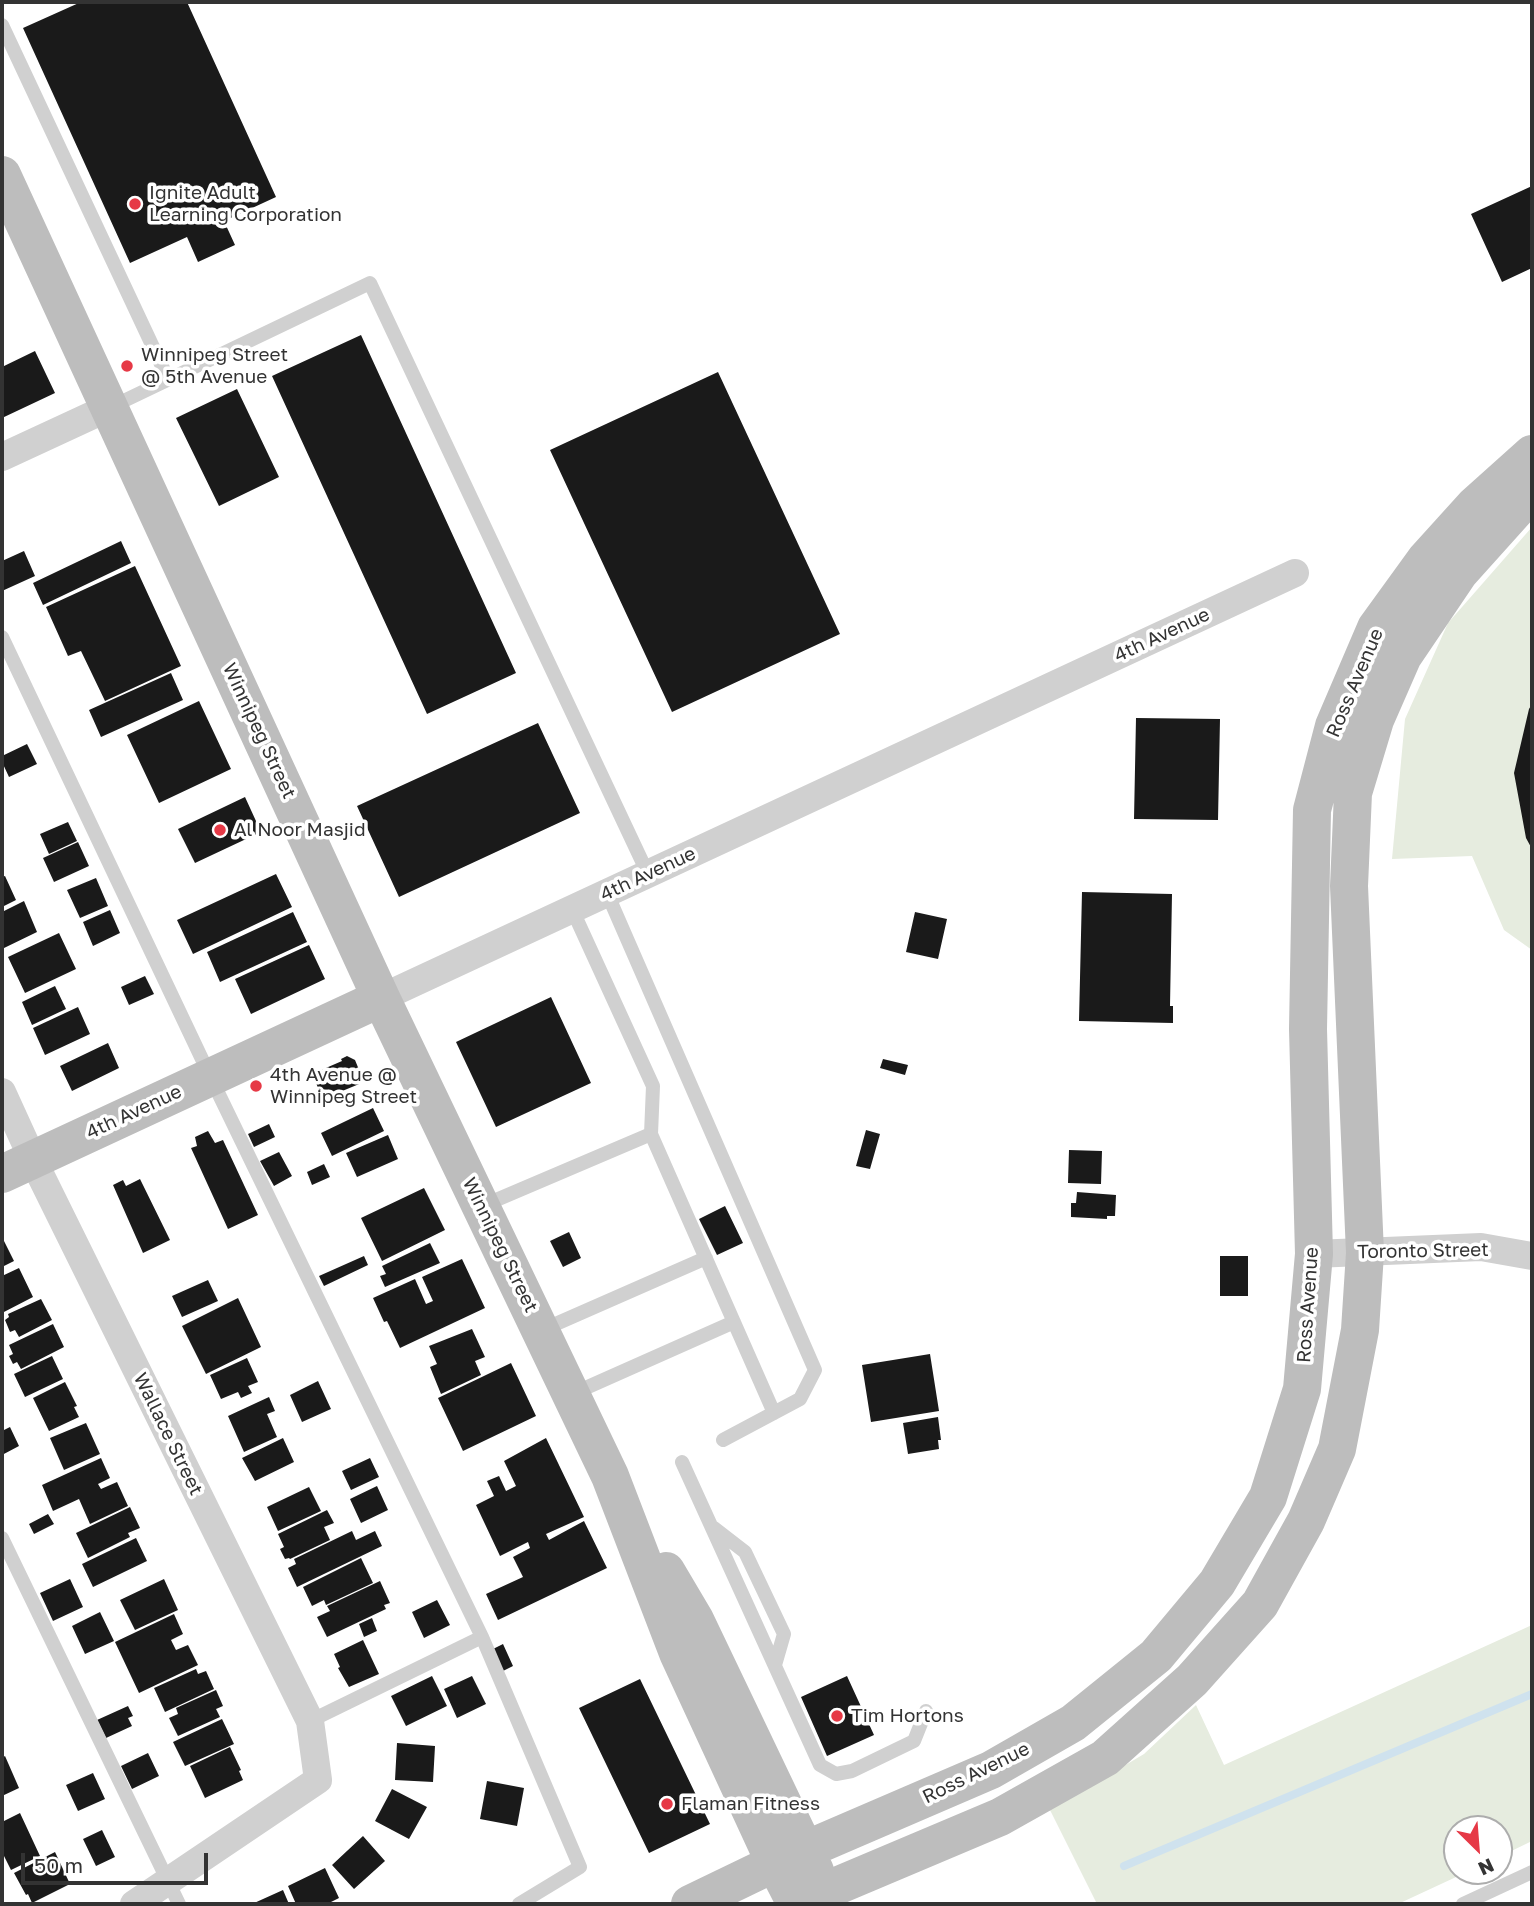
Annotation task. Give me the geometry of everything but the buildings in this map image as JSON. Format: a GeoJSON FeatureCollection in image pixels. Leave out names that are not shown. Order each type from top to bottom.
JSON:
{"type":"FeatureCollection","features":[{"type":"Feature","properties":{"kind":"main road","name":"Winnipeg Street"},"geometry":{"type":"LineString","coordinates":[[2,175],[381,998],[610,1476],[678,1653],[791,1856],[808,1901]]}},
{"type":"Feature","properties":{"kind":"main road","name":"Ross Avenue"},"geometry":{"type":"LineString","coordinates":[[690,1904],[791,1856],[991,1770],[1073,1723],[1156,1656],[1217,1583],[1268,1497],[1302,1389],[1314,1254],[1308,1029],[1312,810],[1334,726],[1376,628],[1426,559],[1474,506],[1532,454]]}},
{"type":"Feature","properties":{"kind":"main road","name":"Ross Avenue"},"geometry":{"type":"LineString","coordinates":[[808,1901],[1000,1816],[1105,1758],[1192,1679],[1260,1604],[1306,1521],[1337,1449],[1360,1331],[1365,1253],[1349,886],[1353,793],[1375,720],[1403,656],[1459,573],[1532,495]]}},
{"type":"Feature","properties":{"kind":"main road","name":"4th Avenue"},"geometry":{"type":"LineString","coordinates":[[17,1167],[381,998]]}},
{"type":"Feature","properties":{"kind":"street"},"geometry":{"type":"LineString","coordinates":[[2,457],[110,407]]}},
{"type":"Feature","properties":{"kind":"street","name":"4th Avenue"},"geometry":{"type":"LineString","coordinates":[[381,998],[1295,573]]}},
{"type":"Feature","properties":{"kind":"street","name":"Wallace Street"},"geometry":{"type":"LineString","coordinates":[[2,1093],[17,1167],[310,1721],[318,1780],[174,1893]]}},
{"type":"Feature","properties":{"kind":"street","name":"Toronto Street"},"geometry":{"type":"LineString","coordinates":[[1314,1254],[1481,1247],[1532,1256]]}},
{"type":"Feature","properties":{"kind":"street"},"geometry":{"type":"LineString","coordinates":[[134,1904],[174,1893]]}},
{"type":"Feature","properties":{"kind":"lane"},"geometry":{"type":"LineString","coordinates":[[2,25],[168,379]]}},
{"type":"Feature","properties":{"kind":"lane"},"geometry":{"type":"LineString","coordinates":[[110,407],[370,283],[648,874]]}},
{"type":"Feature","properties":{"kind":"lane"},"geometry":{"type":"LineString","coordinates":[[2,637],[210,1076],[482,1637],[580,1867],[519,1904]]}},
{"type":"Feature","properties":{"kind":"lane"},"geometry":{"type":"LineString","coordinates":[[607,893],[814,1370],[800,1399],[723,1440]]}},
{"type":"Feature","properties":{"kind":"lane"},"geometry":{"type":"LineString","coordinates":[[572,909],[653,1086],[651,1134],[774,1413]]}},
{"type":"Feature","properties":{"kind":"lane"},"geometry":{"type":"LineString","coordinates":[[481,1206],[651,1134]]}},
{"type":"Feature","properties":{"kind":"lane"},"geometry":{"type":"LineString","coordinates":[[541,1331],[706,1258]]}},
{"type":"Feature","properties":{"kind":"lane"},"geometry":{"type":"LineString","coordinates":[[571,1394],[734,1322]]}},
{"type":"Feature","properties":{"kind":"lane"},"geometry":{"type":"LineString","coordinates":[[682,1462],[820,1765],[836,1774],[852,1771],[914,1741],[926,1711]]}},
{"type":"Feature","properties":{"kind":"lane"},"geometry":{"type":"LineString","coordinates":[[711,1525],[745,1552],[784,1634],[775,1665]]}},
{"type":"Feature","properties":{"kind":"lane"},"geometry":{"type":"LineString","coordinates":[[2,1538],[174,1893]]}},
{"type":"Feature","properties":{"kind":"lane"},"geometry":{"type":"LineString","coordinates":[[310,1721],[482,1637]]}},
{"type":"Feature","properties":{"kind":"lane"},"geometry":{"type":"LineString","coordinates":[[1463,1904],[1532,1872]]}},
{"type":"Feature","properties":{"kind":"shaded area"},"geometry":{"type":"Polygon","coordinates":[[[1532,527],[1532,950],[1504,930],[1472,856],[1392,859],[1405,719],[1448,623],[1532,527]]]}},
{"type":"Feature","properties":{"kind":"shaded area"},"geometry":{"type":"Polygon","coordinates":[[[1532,1625],[1532,1841],[1513,1850],[1513,1815],[1443,1815],[1443,1883],[1398,1904],[1097,1904],[1050,1810],[1144,1754],[1196,1705],[1224,1765],[1532,1625]]]}},
{"type":"Feature","properties":{"kind":"waterway"},"geometry":{"type":"LineString","coordinates":[[1124,1866],[1532,1694]]}},
{"type":"Feature","properties":{"kind":"place","name":"Ignite Adult Learning Corporation"},"geometry":{"type":"Point","coordinates":[135,204]}},
{"type":"Feature","properties":{"kind":"place","name":"Winnipeg Street @ 5th Avenue"},"geometry":{"type":"Point","coordinates":[127,366]}},
{"type":"Feature","properties":{"kind":"place","name":"Al Noor Masjid"},"geometry":{"type":"Point","coordinates":[220,830]}},
{"type":"Feature","properties":{"kind":"place","name":"4th Avenue @ Winnipeg Street"},"geometry":{"type":"Point","coordinates":[256,1086]}},
{"type":"Feature","properties":{"kind":"place","name":"Tim Hortons"},"geometry":{"type":"Point","coordinates":[837,1716]}},
{"type":"Feature","properties":{"kind":"place","name":"Flaman Fitness"},"geometry":{"type":"Point","coordinates":[667,1804]}}]}
